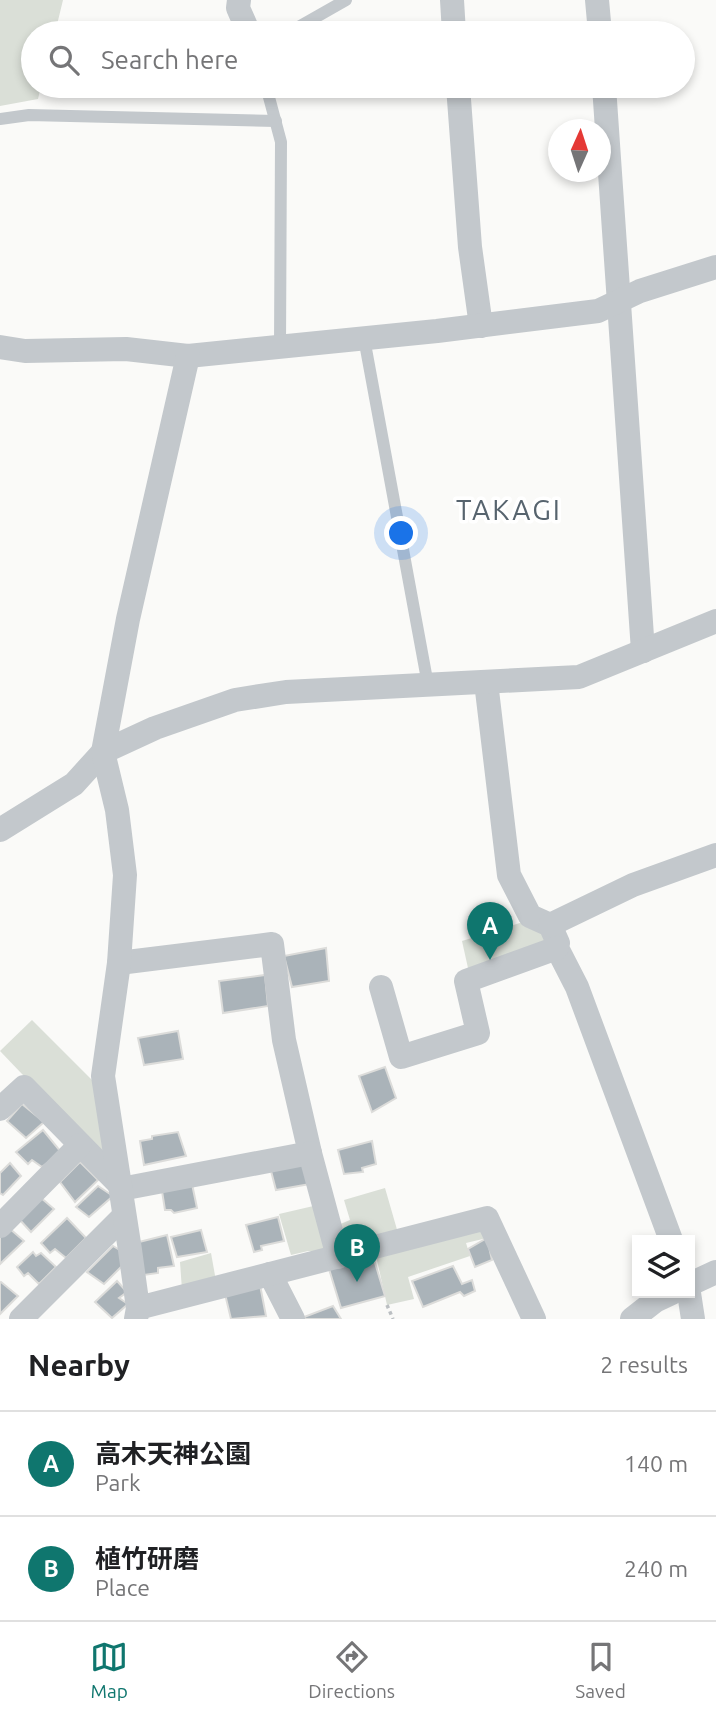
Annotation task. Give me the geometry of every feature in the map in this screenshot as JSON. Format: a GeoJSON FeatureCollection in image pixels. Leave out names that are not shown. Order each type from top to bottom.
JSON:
{"type":"FeatureCollection","features":[{"type":"Feature","properties":{"kind":"street"},"geometry":{"type":"LineString","coordinates":[[239,0],[238,8],[243,21]]}},
{"type":"Feature","properties":{"kind":"street"},"geometry":{"type":"LineString","coordinates":[[452,0],[453,21]]}},
{"type":"Feature","properties":{"kind":"street"},"geometry":{"type":"LineString","coordinates":[[597,0],[599,21]]}},
{"type":"Feature","properties":{"kind":"street"},"geometry":{"type":"LineString","coordinates":[[459,98],[470,247],[481,326]]}},
{"type":"Feature","properties":{"kind":"street"},"geometry":{"type":"LineString","coordinates":[[605,98],[643,651]]}},
{"type":"Feature","properties":{"kind":"street"},"geometry":{"type":"LineString","coordinates":[[0,347],[24,351],[126,349],[188,356],[481,326],[598,311],[640,291],[716,267]]}},
{"type":"Feature","properties":{"kind":"street"},"geometry":{"type":"LineString","coordinates":[[188,356],[128,619],[103,752],[117,810],[125,875],[119,963],[103,1076],[137,1314],[271,1274],[487,1218],[534,1319]]}},
{"type":"Feature","properties":{"kind":"street"},"geometry":{"type":"LineString","coordinates":[[0,830],[74,784],[103,752],[155,727],[235,700],[286,692],[579,677],[716,621]]}},
{"type":"Feature","properties":{"kind":"street"},"geometry":{"type":"LineString","coordinates":[[486,682],[509,875],[530,916],[554,937],[577,987],[669,1235]]}},
{"type":"Feature","properties":{"kind":"street"},"geometry":{"type":"LineString","coordinates":[[381,987],[401,1056],[478,1033],[466,981],[554,937],[633,886],[716,855]]}},
{"type":"Feature","properties":{"kind":"street"},"geometry":{"type":"LineString","coordinates":[[119,963],[272,944],[284,1040],[310,1153],[338,1256]]}},
{"type":"Feature","properties":{"kind":"street"},"geometry":{"type":"LineString","coordinates":[[0,1109],[23,1087],[121,1188]]}},
{"type":"Feature","properties":{"kind":"street"},"geometry":{"type":"LineString","coordinates":[[0,1226],[80,1145]]}},
{"type":"Feature","properties":{"kind":"street"},"geometry":{"type":"LineString","coordinates":[[121,1188],[310,1153]]}},
{"type":"Feature","properties":{"kind":"street"},"geometry":{"type":"LineString","coordinates":[[21,1319],[124,1216]]}},
{"type":"Feature","properties":{"kind":"street"},"geometry":{"type":"LineString","coordinates":[[695,1282],[716,1272]]}},
{"type":"Feature","properties":{"kind":"street"},"geometry":{"type":"LineString","coordinates":[[271,1274],[293,1319]]}},
{"type":"Feature","properties":{"kind":"street"},"geometry":{"type":"LineString","coordinates":[[632,1319],[661,1298]]}},
{"type":"Feature","properties":{"kind":"street"},"geometry":{"type":"LineString","coordinates":[[689,1298],[692,1319]]}},
{"type":"Feature","properties":{"kind":"lane"},"geometry":{"type":"LineString","coordinates":[[309,21],[346,0]]}},
{"type":"Feature","properties":{"kind":"lane"},"geometry":{"type":"LineString","coordinates":[[269,98],[281,142],[280,346]]}},
{"type":"Feature","properties":{"kind":"lane"},"geometry":{"type":"LineString","coordinates":[[0,119],[29,115],[276,121]]}},
{"type":"Feature","properties":{"kind":"lane"},"geometry":{"type":"LineString","coordinates":[[364,338],[428,685]]}},
{"type":"Feature","properties":{"kind":"path"},"geometry":{"type":"LineString","coordinates":[[387,1305],[393,1319]]}},
{"type":"Feature","properties":{"kind":"shaded area"},"geometry":{"type":"Polygon","coordinates":[[[0,0],[63,0],[58,21],[21,21],[21,98],[38,99],[0,106],[0,0]]]}},
{"type":"Feature","properties":{"kind":"shaded area"},"geometry":{"type":"Polygon","coordinates":[[[523,922],[558,943],[470,977],[462,941],[523,922]]]}},
{"type":"Feature","properties":{"kind":"shaded area"},"geometry":{"type":"Polygon","coordinates":[[[32,1020],[95,1083],[112,1168],[0,1051],[32,1020]]]}},
{"type":"Feature","properties":{"kind":"shaded area"},"geometry":{"type":"Polygon","coordinates":[[[385,1188],[398,1233],[345,1242],[338,1225],[350,1220],[344,1200],[385,1188]]]}},
{"type":"Feature","properties":{"kind":"shaded area"},"geometry":{"type":"Polygon","coordinates":[[[322,1204],[331,1251],[308,1251],[291,1255],[279,1214],[322,1204]]]}},
{"type":"Feature","properties":{"kind":"shaded area"},"geometry":{"type":"Polygon","coordinates":[[[481,1219],[487,1238],[466,1243],[470,1256],[408,1277],[414,1299],[387,1305],[374,1247],[481,1219]]]}},
{"type":"Feature","properties":{"kind":"shaded area"},"geometry":{"type":"Polygon","coordinates":[[[211,1253],[216,1281],[182,1290],[180,1262],[211,1253]]]}},
{"type":"Feature","properties":{"kind":"building"},"geometry":{"type":"Polygon","coordinates":[[[326,948],[329,981],[292,987],[284,956],[326,948]]]}},
{"type":"Feature","properties":{"kind":"building"},"geometry":{"type":"Polygon","coordinates":[[[265,975],[268,1006],[223,1013],[219,981],[265,975]]]}},
{"type":"Feature","properties":{"kind":"building"},"geometry":{"type":"Polygon","coordinates":[[[178,1031],[183,1059],[144,1065],[138,1038],[178,1031]]]}},
{"type":"Feature","properties":{"kind":"building"},"geometry":{"type":"Polygon","coordinates":[[[385,1067],[396,1098],[372,1112],[359,1076],[385,1067]]]}},
{"type":"Feature","properties":{"kind":"building"},"geometry":{"type":"Polygon","coordinates":[[[22,1104],[44,1122],[26,1138],[7,1121],[22,1104]]]}},
{"type":"Feature","properties":{"kind":"building"},"geometry":{"type":"Polygon","coordinates":[[[43,1130],[61,1152],[42,1167],[32,1160],[28,1164],[16,1152],[43,1130]]]}},
{"type":"Feature","properties":{"kind":"building"},"geometry":{"type":"Polygon","coordinates":[[[178,1132],[186,1156],[144,1165],[140,1141],[178,1132]]]}},
{"type":"Feature","properties":{"kind":"building"},"geometry":{"type":"Polygon","coordinates":[[[372,1141],[376,1164],[362,1168],[363,1172],[344,1174],[338,1150],[372,1141]]]}},
{"type":"Feature","properties":{"kind":"building"},"geometry":{"type":"Polygon","coordinates":[[[306,1161],[310,1184],[276,1190],[270,1167],[306,1161]]]}},
{"type":"Feature","properties":{"kind":"building"},"geometry":{"type":"Polygon","coordinates":[[[80,1162],[98,1180],[75,1202],[60,1182],[80,1162]]]}},
{"type":"Feature","properties":{"kind":"building"},"geometry":{"type":"Polygon","coordinates":[[[10,1163],[21,1176],[3,1195],[0,1193],[0,1173],[10,1163]]]}},
{"type":"Feature","properties":{"kind":"building"},"geometry":{"type":"Polygon","coordinates":[[[192,1184],[197,1208],[174,1213],[165,1210],[162,1191],[192,1184]]]}},
{"type":"Feature","properties":{"kind":"building"},"geometry":{"type":"Polygon","coordinates":[[[98,1186],[113,1196],[89,1217],[76,1207],[98,1186]]]}},
{"type":"Feature","properties":{"kind":"building"},"geometry":{"type":"Polygon","coordinates":[[[40,1197],[54,1209],[31,1232],[18,1218],[40,1197]]]}},
{"type":"Feature","properties":{"kind":"building"},"geometry":{"type":"Polygon","coordinates":[[[278,1217],[284,1241],[261,1246],[262,1250],[254,1252],[246,1225],[278,1217]]]}},
{"type":"Feature","properties":{"kind":"building"},"geometry":{"type":"Polygon","coordinates":[[[67,1218],[86,1238],[66,1258],[55,1249],[50,1253],[41,1243],[67,1218]]]}},
{"type":"Feature","properties":{"kind":"building"},"geometry":{"type":"Polygon","coordinates":[[[9,1228],[24,1241],[0,1264],[0,1237],[9,1228]]]}},
{"type":"Feature","properties":{"kind":"building"},"geometry":{"type":"Polygon","coordinates":[[[201,1230],[207,1252],[177,1257],[171,1237],[201,1230]]]}},
{"type":"Feature","properties":{"kind":"building"},"geometry":{"type":"Polygon","coordinates":[[[167,1235],[174,1266],[158,1268],[158,1273],[144,1275],[135,1243],[167,1235]]]}},
{"type":"Feature","properties":{"kind":"building"},"geometry":{"type":"Polygon","coordinates":[[[487,1238],[492,1260],[475,1267],[468,1249],[487,1238]]]}},
{"type":"Feature","properties":{"kind":"building"},"geometry":{"type":"Polygon","coordinates":[[[113,1246],[123,1252],[122,1266],[104,1284],[87,1272],[113,1246]]]}},
{"type":"Feature","properties":{"kind":"building"},"geometry":{"type":"Polygon","coordinates":[[[33,1252],[36,1256],[41,1253],[56,1267],[39,1284],[28,1273],[24,1276],[17,1267],[33,1252]]]}},
{"type":"Feature","properties":{"kind":"building"},"geometry":{"type":"Polygon","coordinates":[[[373,1256],[385,1296],[341,1308],[329,1269],[373,1256]]]}},
{"type":"Feature","properties":{"kind":"building"},"geometry":{"type":"Polygon","coordinates":[[[453,1266],[462,1284],[472,1280],[475,1291],[464,1296],[460,1292],[423,1307],[412,1281],[453,1266]]]}},
{"type":"Feature","properties":{"kind":"building"},"geometry":{"type":"Polygon","coordinates":[[[117,1281],[127,1292],[119,1298],[128,1304],[112,1318],[95,1302],[117,1281]]]}},
{"type":"Feature","properties":{"kind":"building"},"geometry":{"type":"Polygon","coordinates":[[[0,1283],[18,1296],[0,1314],[0,1283]]]}},
{"type":"Feature","properties":{"kind":"building"},"geometry":{"type":"Polygon","coordinates":[[[260,1285],[266,1316],[231,1319],[225,1294],[260,1285]]]}},
{"type":"Feature","properties":{"kind":"building"},"geometry":{"type":"Polygon","coordinates":[[[333,1306],[341,1319],[304,1317],[333,1306]]]}},
{"type":"Feature","properties":{"kind":"place","name":"高木天神公園"},"geometry":{"type":"Point","coordinates":[490,960]}},
{"type":"Feature","properties":{"kind":"place","name":"植竹研磨"},"geometry":{"type":"Point","coordinates":[357,1282]}},
{"type":"Feature","properties":{"kind":"district","name":"TAKAGI"},"geometry":{"type":"Point","coordinates":[509,509]}}]}
